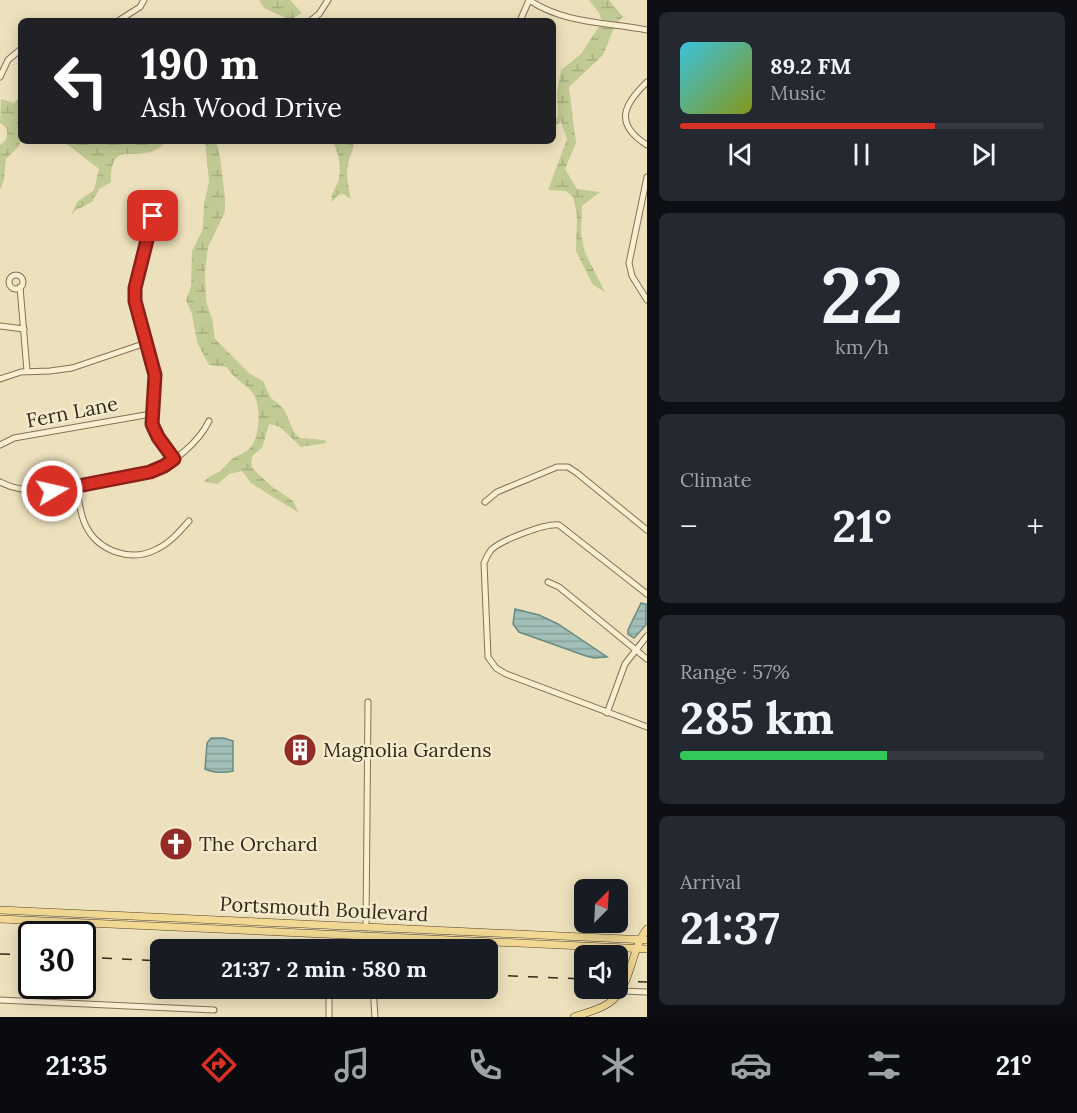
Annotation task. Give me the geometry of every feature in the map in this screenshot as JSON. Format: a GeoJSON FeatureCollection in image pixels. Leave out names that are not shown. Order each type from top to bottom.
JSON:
{"type":"FeatureCollection","features":[{"type":"Feature","properties":{"kind":"main road","name":"Portsmouth Boulevard"},"geometry":{"type":"LineString","coordinates":[[0,910],[156,918],[362,936],[427,939]]}},
{"type":"Feature","properties":{"kind":"main road","name":"Portsmouth Boulevard"},"geometry":{"type":"LineString","coordinates":[[0,919],[155,927],[364,928],[643,940]]}},
{"type":"Feature","properties":{"kind":"main road"},"geometry":{"type":"LineString","coordinates":[[628,970],[646,929]]}},
{"type":"Feature","properties":{"kind":"main road","name":"Portsmouth Boulevard"},"geometry":{"type":"LineString","coordinates":[[498,942],[646,949]]}},
{"type":"Feature","properties":{"kind":"main road"},"geometry":{"type":"LineString","coordinates":[[574,1017],[604,1006],[614,999]]}},
{"type":"Feature","properties":{"kind":"street"},"geometry":{"type":"LineString","coordinates":[[123,18],[140,7],[144,0]]}},
{"type":"Feature","properties":{"kind":"street"},"geometry":{"type":"LineString","coordinates":[[314,18],[328,0]]}},
{"type":"Feature","properties":{"kind":"street"},"geometry":{"type":"LineString","coordinates":[[521,18],[529,0],[551,13],[566,18],[646,30]]}},
{"type":"Feature","properties":{"kind":"street"},"geometry":{"type":"LineString","coordinates":[[0,77],[8,60],[18,52]]}},
{"type":"Feature","properties":{"kind":"street"},"geometry":{"type":"LineString","coordinates":[[646,82],[630,99],[625,118],[629,131],[646,145]]}},
{"type":"Feature","properties":{"kind":"street"},"geometry":{"type":"LineString","coordinates":[[646,177],[629,263],[632,276],[646,300]]}},
{"type":"Feature","properties":{"kind":"street"},"geometry":{"type":"LineString","coordinates":[[158,198],[135,288],[135,301],[156,382],[151,414],[152,424],[158,437],[174,459]]}},
{"type":"Feature","properties":{"kind":"street"},"geometry":{"type":"LineString","coordinates":[[20,287],[27,371]]}},
{"type":"Feature","properties":{"kind":"street"},"geometry":{"type":"LineString","coordinates":[[0,326],[24,329]]}},
{"type":"Feature","properties":{"kind":"street"},"geometry":{"type":"LineString","coordinates":[[0,379],[13,373],[72,368],[146,343]]}},
{"type":"Feature","properties":{"kind":"street","name":"Fern Lane"},"geometry":{"type":"LineString","coordinates":[[0,445],[14,438],[151,414]]}},
{"type":"Feature","properties":{"kind":"street"},"geometry":{"type":"LineString","coordinates":[[0,482],[33,491],[52,491],[150,472],[174,459],[201,434],[209,421]]}},
{"type":"Feature","properties":{"kind":"street"},"geometry":{"type":"LineString","coordinates":[[485,502],[497,492],[557,467],[565,466],[577,473],[646,530]]}},
{"type":"Feature","properties":{"kind":"street"},"geometry":{"type":"LineString","coordinates":[[76,488],[82,518],[88,531],[97,542],[115,552],[132,555],[153,551],[164,545],[189,521]]}},
{"type":"Feature","properties":{"kind":"street"},"geometry":{"type":"LineString","coordinates":[[646,594],[560,525],[548,525],[504,542],[491,551],[485,560],[487,645],[488,657],[492,665],[506,674],[646,727]]}},
{"type":"Feature","properties":{"kind":"street"},"geometry":{"type":"LineString","coordinates":[[548,582],[559,587],[646,659]]}},
{"type":"Feature","properties":{"kind":"street"},"geometry":{"type":"LineString","coordinates":[[607,713],[625,664],[646,636]]}},
{"type":"Feature","properties":{"kind":"street"},"geometry":{"type":"LineString","coordinates":[[362,936],[368,702]]}},
{"type":"Feature","properties":{"kind":"street"},"geometry":{"type":"LineString","coordinates":[[155,927],[156,918]]}},
{"type":"Feature","properties":{"kind":"street"},"geometry":{"type":"LineString","coordinates":[[470,932],[470,939]]}},
{"type":"Feature","properties":{"kind":"street"},"geometry":{"type":"LineString","coordinates":[[628,991],[646,992]]}},
{"type":"Feature","properties":{"kind":"street"},"geometry":{"type":"LineString","coordinates":[[328,1017],[329,999]]}},
{"type":"Feature","properties":{"kind":"street"},"geometry":{"type":"LineString","coordinates":[[374,999],[375,1017]]}},
{"type":"Feature","properties":{"kind":"street"},"geometry":{"type":"LineString","coordinates":[[0,1000],[214,1010]]}},
{"type":"Feature","properties":{"kind":"green space"},"geometry":{"type":"Polygon","coordinates":[[[259,0],[290,0],[302,13],[293,18],[286,18],[264,8],[259,0]]]}},
{"type":"Feature","properties":{"kind":"green space"},"geometry":{"type":"Polygon","coordinates":[[[589,0],[609,0],[623,17],[616,23],[603,55],[569,87],[576,143],[565,169],[577,189],[600,192],[582,206],[581,234],[585,253],[605,292],[593,285],[576,251],[577,215],[573,197],[566,191],[548,190],[567,139],[561,122],[556,125],[557,93],[561,70],[581,54],[602,22],[599,13],[589,0]]]}},
{"type":"Feature","properties":{"kind":"green space"},"geometry":{"type":"Polygon","coordinates":[[[1,99],[14,103],[18,99],[20,144],[6,159],[4,180],[0,190],[0,145],[6,140],[7,132],[0,123],[1,99]]]}},
{"type":"Feature","properties":{"kind":"green space"},"geometry":{"type":"Polygon","coordinates":[[[67,144],[164,144],[153,151],[118,157],[114,161],[111,182],[99,189],[92,202],[76,210],[71,216],[77,202],[94,190],[99,169],[67,144]]]}},
{"type":"Feature","properties":{"kind":"green space"},"geometry":{"type":"Polygon","coordinates":[[[205,144],[217,144],[220,157],[225,212],[208,247],[205,272],[206,301],[215,339],[250,374],[263,381],[270,397],[284,409],[294,432],[300,438],[325,440],[326,443],[301,447],[280,427],[269,424],[262,448],[253,455],[251,462],[253,469],[271,486],[293,501],[299,513],[251,483],[242,471],[229,474],[218,484],[204,482],[252,445],[259,417],[255,397],[249,389],[233,376],[227,367],[209,365],[197,342],[192,314],[186,300],[191,287],[192,251],[203,229],[204,203],[209,183],[205,144]]]}},
{"type":"Feature","properties":{"kind":"green space"},"geometry":{"type":"Polygon","coordinates":[[[353,144],[354,146],[347,172],[351,199],[343,194],[338,195],[332,202],[340,169],[334,145],[353,144]]]}},
{"type":"Feature","properties":{"kind":"water"},"geometry":{"type":"Polygon","coordinates":[[[641,603],[646,604],[646,625],[634,638],[628,634],[628,630],[641,603]]]}},
{"type":"Feature","properties":{"kind":"water"},"geometry":{"type":"Polygon","coordinates":[[[515,609],[539,615],[558,624],[607,657],[586,656],[519,632],[513,624],[515,609]]]}},
{"type":"Feature","properties":{"kind":"water"},"geometry":{"type":"Polygon","coordinates":[[[211,738],[233,741],[233,771],[219,772],[205,769],[207,743],[211,738]]]}},
{"type":"Feature","properties":{"kind":"railway"},"geometry":{"type":"LineString","coordinates":[[0,954],[18,955]]}},
{"type":"Feature","properties":{"kind":"railway"},"geometry":{"type":"LineString","coordinates":[[96,958],[150,960]]}},
{"type":"Feature","properties":{"kind":"railway"},"geometry":{"type":"LineString","coordinates":[[498,975],[574,979]]}},
{"type":"Feature","properties":{"kind":"railway"},"geometry":{"type":"LineString","coordinates":[[628,981],[647,982]]}},
{"type":"Feature","properties":{"kind":"place","name":"Magnolia Gardens"},"geometry":{"type":"Point","coordinates":[300,750]}},
{"type":"Feature","properties":{"kind":"place","name":"The Orchard"},"geometry":{"type":"Point","coordinates":[176,844]}},
{"type":"Feature","properties":{"kind":"route"},"geometry":{"type":"LineString","coordinates":[[52,491],[158,470],[174,459],[154,431],[152,424],[156,382],[135,301],[135,288],[153,216]]}}]}
